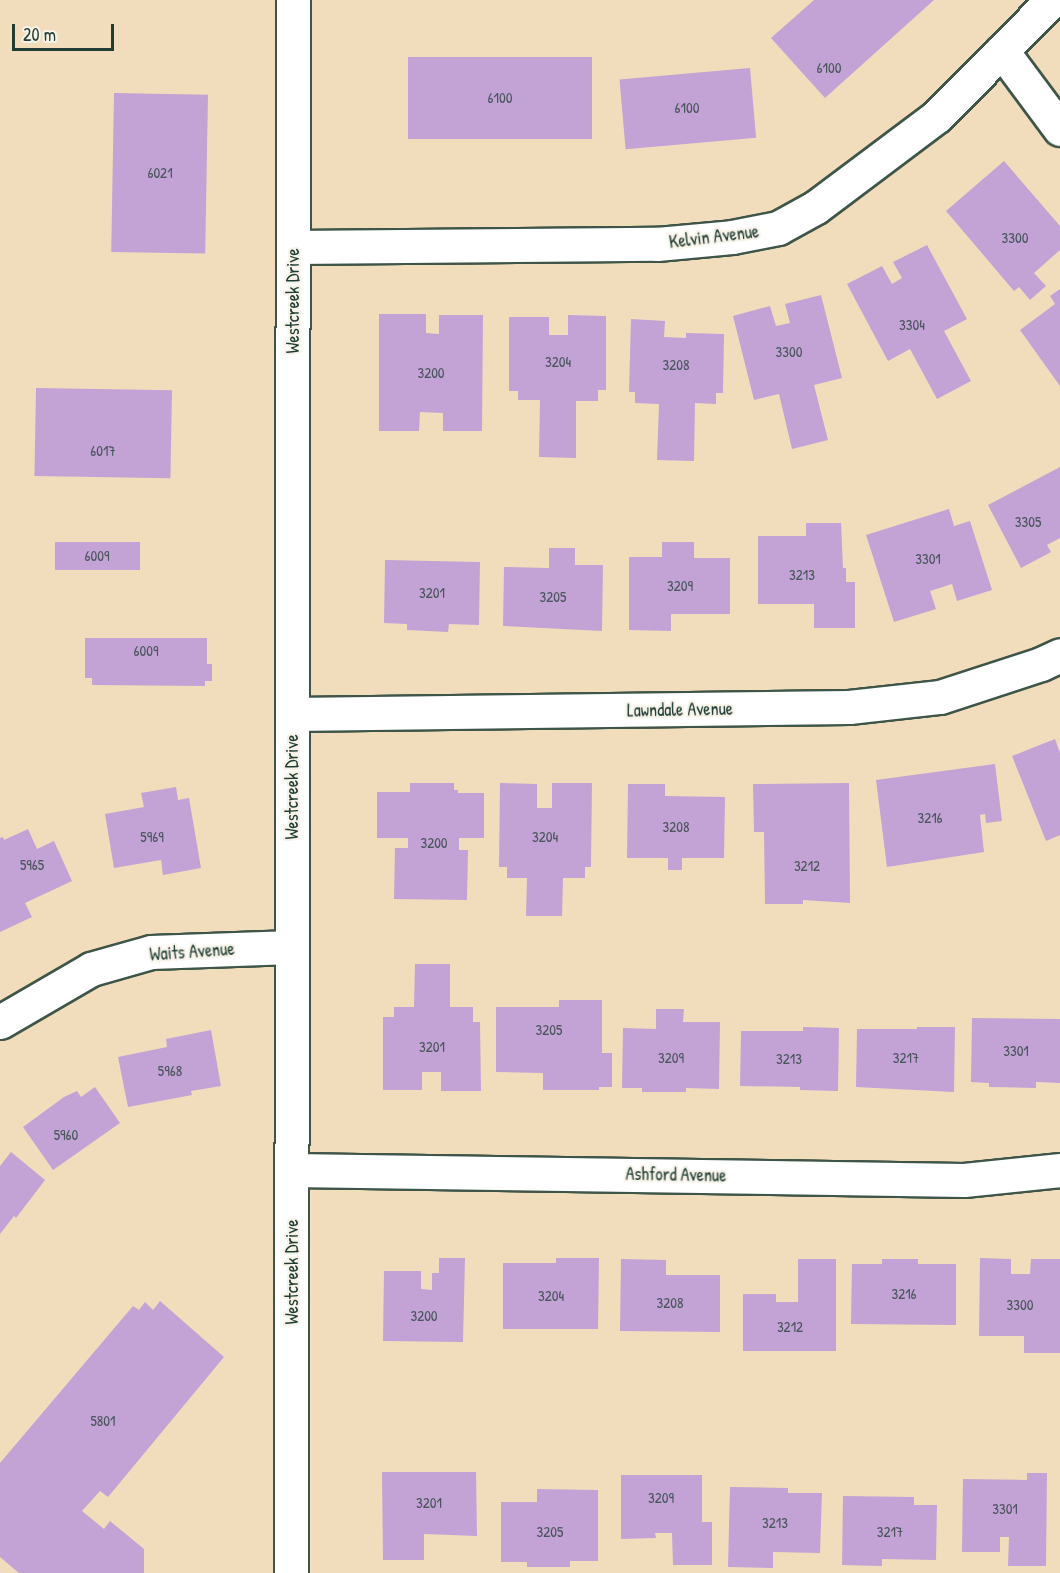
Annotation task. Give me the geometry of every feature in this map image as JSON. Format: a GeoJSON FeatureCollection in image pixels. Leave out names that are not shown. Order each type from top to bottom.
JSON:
{"type":"FeatureCollection","features":[{"type":"Feature","properties":{"kind":"street","name":"Westcreek Drive"},"geometry":{"type":"LineString","coordinates":[[291,1573],[293,0]]}},
{"type":"Feature","properties":{"kind":"street","name":"Kelvin Avenue"},"geometry":{"type":"LineString","coordinates":[[293,246],[657,244],[732,237],[778,228],[816,207],[938,116],[1052,0]]}},
{"type":"Feature","properties":{"kind":"street"},"geometry":{"type":"LineString","coordinates":[[1002,51],[1060,129]]}},
{"type":"Feature","properties":{"kind":"street","name":"Lawndale Avenue"},"geometry":{"type":"LineString","coordinates":[[292,714],[849,707],[940,697],[1041,664],[1060,655]]}},
{"type":"Feature","properties":{"kind":"street","name":"Waits Avenue"},"geometry":{"type":"LineString","coordinates":[[0,1022],[91,969],[151,952],[292,946]]}},
{"type":"Feature","properties":{"kind":"street","name":"Ashford Avenue"},"geometry":{"type":"LineString","coordinates":[[292,1170],[964,1180],[1060,1170]]}},
{"type":"Feature","properties":{"kind":"building"},"geometry":{"type":"Polygon","coordinates":[[[814,0],[934,0],[825,98],[771,38],[814,0]]]}},
{"type":"Feature","properties":{"kind":"building"},"geometry":{"type":"Polygon","coordinates":[[[408,57],[592,57],[592,139],[408,139],[408,57]]]}},
{"type":"Feature","properties":{"kind":"building"},"geometry":{"type":"Polygon","coordinates":[[[750,68],[756,138],[626,149],[619,79],[750,68]]]}},
{"type":"Feature","properties":{"kind":"building"},"geometry":{"type":"Polygon","coordinates":[[[114,93],[208,95],[205,254],[111,252],[114,93]]]}},
{"type":"Feature","properties":{"kind":"building"},"geometry":{"type":"Polygon","coordinates":[[[1004,161],[1060,226],[1060,250],[1034,273],[1046,286],[1030,300],[1019,287],[1014,291],[946,211],[1004,161]]]}},
{"type":"Feature","properties":{"kind":"building"},"geometry":{"type":"Polygon","coordinates":[[[927,245],[967,319],[944,331],[971,381],[937,399],[910,349],[888,361],[847,284],[882,266],[892,284],[902,278],[893,262],[927,245]]]}},
{"type":"Feature","properties":{"kind":"building"},"geometry":{"type":"Polygon","coordinates":[[[1060,289],[1060,386],[1020,330],[1055,304],[1050,296],[1060,289]]]}},
{"type":"Feature","properties":{"kind":"building"},"geometry":{"type":"Polygon","coordinates":[[[821,295],[842,378],[814,385],[828,440],[792,449],[779,394],[754,400],[733,316],[770,306],[776,326],[790,323],[785,304],[821,295]]]}},
{"type":"Feature","properties":{"kind":"building"},"geometry":{"type":"Polygon","coordinates":[[[379,314],[426,314],[426,333],[439,334],[439,315],[483,315],[482,431],[443,431],[443,413],[420,412],[419,431],[379,431],[379,314]]]}},
{"type":"Feature","properties":{"kind":"building"},"geometry":{"type":"Polygon","coordinates":[[[568,315],[606,316],[606,390],[598,390],[598,401],[576,401],[576,458],[539,457],[540,400],[518,400],[518,391],[509,391],[509,317],[549,317],[549,335],[568,335],[568,315]]]}},
{"type":"Feature","properties":{"kind":"building"},"geometry":{"type":"Polygon","coordinates":[[[631,319],[665,321],[664,337],[686,338],[686,333],[724,334],[723,393],[716,393],[716,404],[695,403],[694,461],[657,460],[659,404],[635,403],[635,392],[629,392],[631,319]]]}},
{"type":"Feature","properties":{"kind":"building"},"geometry":{"type":"Polygon","coordinates":[[[36,388],[172,390],[170,478],[34,476],[36,388]]]}},
{"type":"Feature","properties":{"kind":"building"},"geometry":{"type":"Polygon","coordinates":[[[1060,467],[1060,538],[1047,545],[1051,552],[1021,568],[988,505],[1060,467]]]}},
{"type":"Feature","properties":{"kind":"building"},"geometry":{"type":"Polygon","coordinates":[[[949,509],[954,526],[970,521],[992,590],[957,601],[952,584],[930,591],[936,609],[894,622],[866,535],[949,509]]]}},
{"type":"Feature","properties":{"kind":"building"},"geometry":{"type":"Polygon","coordinates":[[[806,523],[841,523],[843,568],[846,568],[846,582],[855,582],[855,628],[814,628],[814,604],[758,604],[758,536],[806,536],[806,523]]]}},
{"type":"Feature","properties":{"kind":"building"},"geometry":{"type":"Polygon","coordinates":[[[55,542],[140,542],[140,570],[55,570],[55,542]]]}},
{"type":"Feature","properties":{"kind":"building"},"geometry":{"type":"Polygon","coordinates":[[[662,542],[694,542],[694,558],[730,558],[730,614],[671,614],[671,631],[629,630],[629,557],[662,557],[662,542]]]}},
{"type":"Feature","properties":{"kind":"building"},"geometry":{"type":"Polygon","coordinates":[[[549,548],[575,548],[575,565],[603,565],[602,631],[503,626],[504,567],[549,568],[549,548]]]}},
{"type":"Feature","properties":{"kind":"building"},"geometry":{"type":"Polygon","coordinates":[[[385,560],[480,562],[479,625],[449,624],[448,632],[407,630],[407,624],[384,623],[385,560]]]}},
{"type":"Feature","properties":{"kind":"building"},"geometry":{"type":"Polygon","coordinates":[[[85,638],[207,638],[207,664],[212,664],[212,681],[205,681],[205,686],[92,685],[92,678],[85,678],[85,638]]]}},
{"type":"Feature","properties":{"kind":"building"},"geometry":{"type":"Polygon","coordinates":[[[1055,739],[1060,753],[1060,835],[1046,841],[1012,756],[1055,739]]]}},
{"type":"Feature","properties":{"kind":"building"},"geometry":{"type":"Polygon","coordinates":[[[995,764],[1002,821],[986,823],[985,814],[980,815],[984,852],[887,867],[876,780],[995,764]]]}},
{"type":"Feature","properties":{"kind":"building"},"geometry":{"type":"Polygon","coordinates":[[[410,783],[454,783],[454,790],[458,790],[458,793],[484,793],[484,838],[459,838],[459,850],[468,850],[467,900],[394,899],[395,848],[408,848],[408,838],[377,838],[377,792],[410,792],[410,783]]]}},
{"type":"Feature","properties":{"kind":"building"},"geometry":{"type":"Polygon","coordinates":[[[500,783],[537,784],[537,808],[552,808],[552,783],[592,783],[591,867],[585,867],[585,878],[563,878],[562,916],[526,916],[527,878],[507,878],[507,867],[499,867],[500,783]]]}},
{"type":"Feature","properties":{"kind":"building"},"geometry":{"type":"Polygon","coordinates":[[[849,783],[850,903],[803,900],[803,904],[765,904],[764,832],[754,832],[753,784],[849,783]]]}},
{"type":"Feature","properties":{"kind":"building"},"geometry":{"type":"Polygon","coordinates":[[[628,784],[665,784],[665,796],[725,797],[724,858],[682,858],[682,870],[668,870],[668,858],[627,858],[628,784]]]}},
{"type":"Feature","properties":{"kind":"building"},"geometry":{"type":"Polygon","coordinates":[[[176,787],[178,800],[189,798],[201,868],[163,875],[161,860],[114,868],[105,814],[144,807],[141,793],[176,787]]]}},
{"type":"Feature","properties":{"kind":"building"},"geometry":{"type":"Polygon","coordinates":[[[28,829],[37,849],[54,841],[72,881],[25,903],[32,917],[0,932],[0,838],[3,837],[4,840],[28,829]]]}},
{"type":"Feature","properties":{"kind":"building"},"geometry":{"type":"Polygon","coordinates":[[[415,964],[450,964],[450,1007],[473,1007],[473,1022],[480,1022],[481,1091],[441,1091],[441,1072],[422,1072],[422,1090],[383,1090],[383,1017],[394,1017],[394,1007],[414,1007],[415,964]]]}},
{"type":"Feature","properties":{"kind":"building"},"geometry":{"type":"Polygon","coordinates":[[[559,1000],[602,1000],[602,1053],[612,1053],[612,1087],[599,1087],[599,1090],[543,1090],[543,1073],[496,1072],[496,1007],[559,1007],[559,1000]]]}},
{"type":"Feature","properties":{"kind":"building"},"geometry":{"type":"Polygon","coordinates":[[[656,1009],[684,1009],[683,1022],[720,1022],[719,1089],[686,1088],[686,1092],[642,1092],[642,1088],[622,1088],[623,1028],[656,1029],[656,1009]]]}},
{"type":"Feature","properties":{"kind":"building"},"geometry":{"type":"Polygon","coordinates":[[[972,1018],[1060,1019],[1060,1083],[1036,1082],[1036,1088],[989,1087],[989,1083],[971,1082],[972,1018]]]}},
{"type":"Feature","properties":{"kind":"building"},"geometry":{"type":"Polygon","coordinates":[[[803,1027],[839,1028],[838,1091],[800,1090],[800,1087],[740,1086],[741,1031],[803,1031],[803,1027]]]}},
{"type":"Feature","properties":{"kind":"building"},"geometry":{"type":"Polygon","coordinates":[[[917,1027],[955,1027],[954,1092],[856,1087],[857,1029],[917,1029],[917,1027]]]}},
{"type":"Feature","properties":{"kind":"building"},"geometry":{"type":"Polygon","coordinates":[[[211,1030],[221,1086],[191,1091],[192,1095],[128,1107],[118,1057],[167,1047],[166,1039],[211,1030]]]}},
{"type":"Feature","properties":{"kind":"building"},"geometry":{"type":"Polygon","coordinates":[[[95,1087],[120,1123],[53,1170],[23,1127],[64,1097],[77,1091],[81,1097],[95,1087]]]}},
{"type":"Feature","properties":{"kind":"building"},"geometry":{"type":"Polygon","coordinates":[[[11,1152],[45,1180],[16,1218],[14,1216],[0,1234],[0,1166],[11,1152]]]}},
{"type":"Feature","properties":{"kind":"building"},"geometry":{"type":"Polygon","coordinates":[[[439,1258],[465,1258],[463,1342],[383,1341],[384,1271],[421,1271],[421,1289],[432,1290],[432,1273],[439,1273],[439,1258]]]}},
{"type":"Feature","properties":{"kind":"building"},"geometry":{"type":"Polygon","coordinates":[[[556,1258],[599,1258],[598,1329],[503,1329],[503,1263],[556,1263],[556,1258]]]}},
{"type":"Feature","properties":{"kind":"building"},"geometry":{"type":"Polygon","coordinates":[[[980,1258],[1011,1259],[1011,1274],[1030,1274],[1031,1259],[1060,1259],[1060,1353],[1024,1353],[1024,1336],[979,1336],[980,1258]]]}},
{"type":"Feature","properties":{"kind":"building"},"geometry":{"type":"Polygon","coordinates":[[[621,1259],[666,1260],[666,1275],[720,1275],[720,1332],[620,1331],[621,1259]]]}},
{"type":"Feature","properties":{"kind":"building"},"geometry":{"type":"Polygon","coordinates":[[[798,1259],[836,1259],[836,1351],[743,1351],[743,1294],[776,1294],[776,1302],[798,1302],[798,1259]]]}},
{"type":"Feature","properties":{"kind":"building"},"geometry":{"type":"Polygon","coordinates":[[[882,1259],[918,1259],[918,1264],[956,1264],[956,1325],[851,1324],[852,1264],[882,1264],[882,1259]]]}},
{"type":"Feature","properties":{"kind":"building"},"geometry":{"type":"Polygon","coordinates":[[[160,1301],[224,1357],[108,1497],[100,1491],[82,1511],[104,1529],[110,1521],[144,1549],[144,1573],[19,1573],[0,1557],[0,1463],[133,1306],[139,1310],[145,1302],[153,1310],[160,1301]]]}},
{"type":"Feature","properties":{"kind":"building"},"geometry":{"type":"Polygon","coordinates":[[[382,1472],[476,1472],[477,1536],[424,1534],[424,1560],[383,1560],[382,1472]]]}},
{"type":"Feature","properties":{"kind":"building"},"geometry":{"type":"Polygon","coordinates":[[[1027,1473],[1047,1473],[1046,1566],[1008,1566],[1009,1537],[1000,1537],[1000,1552],[962,1552],[963,1479],[1027,1480],[1027,1473]]]}},
{"type":"Feature","properties":{"kind":"building"},"geometry":{"type":"Polygon","coordinates":[[[621,1475],[702,1475],[702,1522],[712,1522],[712,1565],[673,1565],[672,1533],[655,1533],[656,1538],[621,1539],[621,1475]]]}},
{"type":"Feature","properties":{"kind":"building"},"geometry":{"type":"Polygon","coordinates":[[[730,1487],[788,1488],[788,1493],[822,1493],[820,1553],[773,1552],[773,1568],[728,1567],[730,1487]]]}},
{"type":"Feature","properties":{"kind":"building"},"geometry":{"type":"Polygon","coordinates":[[[537,1489],[598,1490],[598,1561],[570,1561],[570,1567],[527,1567],[527,1562],[501,1562],[501,1502],[537,1502],[537,1489]]]}},
{"type":"Feature","properties":{"kind":"building"},"geometry":{"type":"Polygon","coordinates":[[[843,1496],[914,1497],[914,1505],[937,1505],[936,1560],[882,1559],[882,1566],[842,1565],[843,1496]]]}}]}
